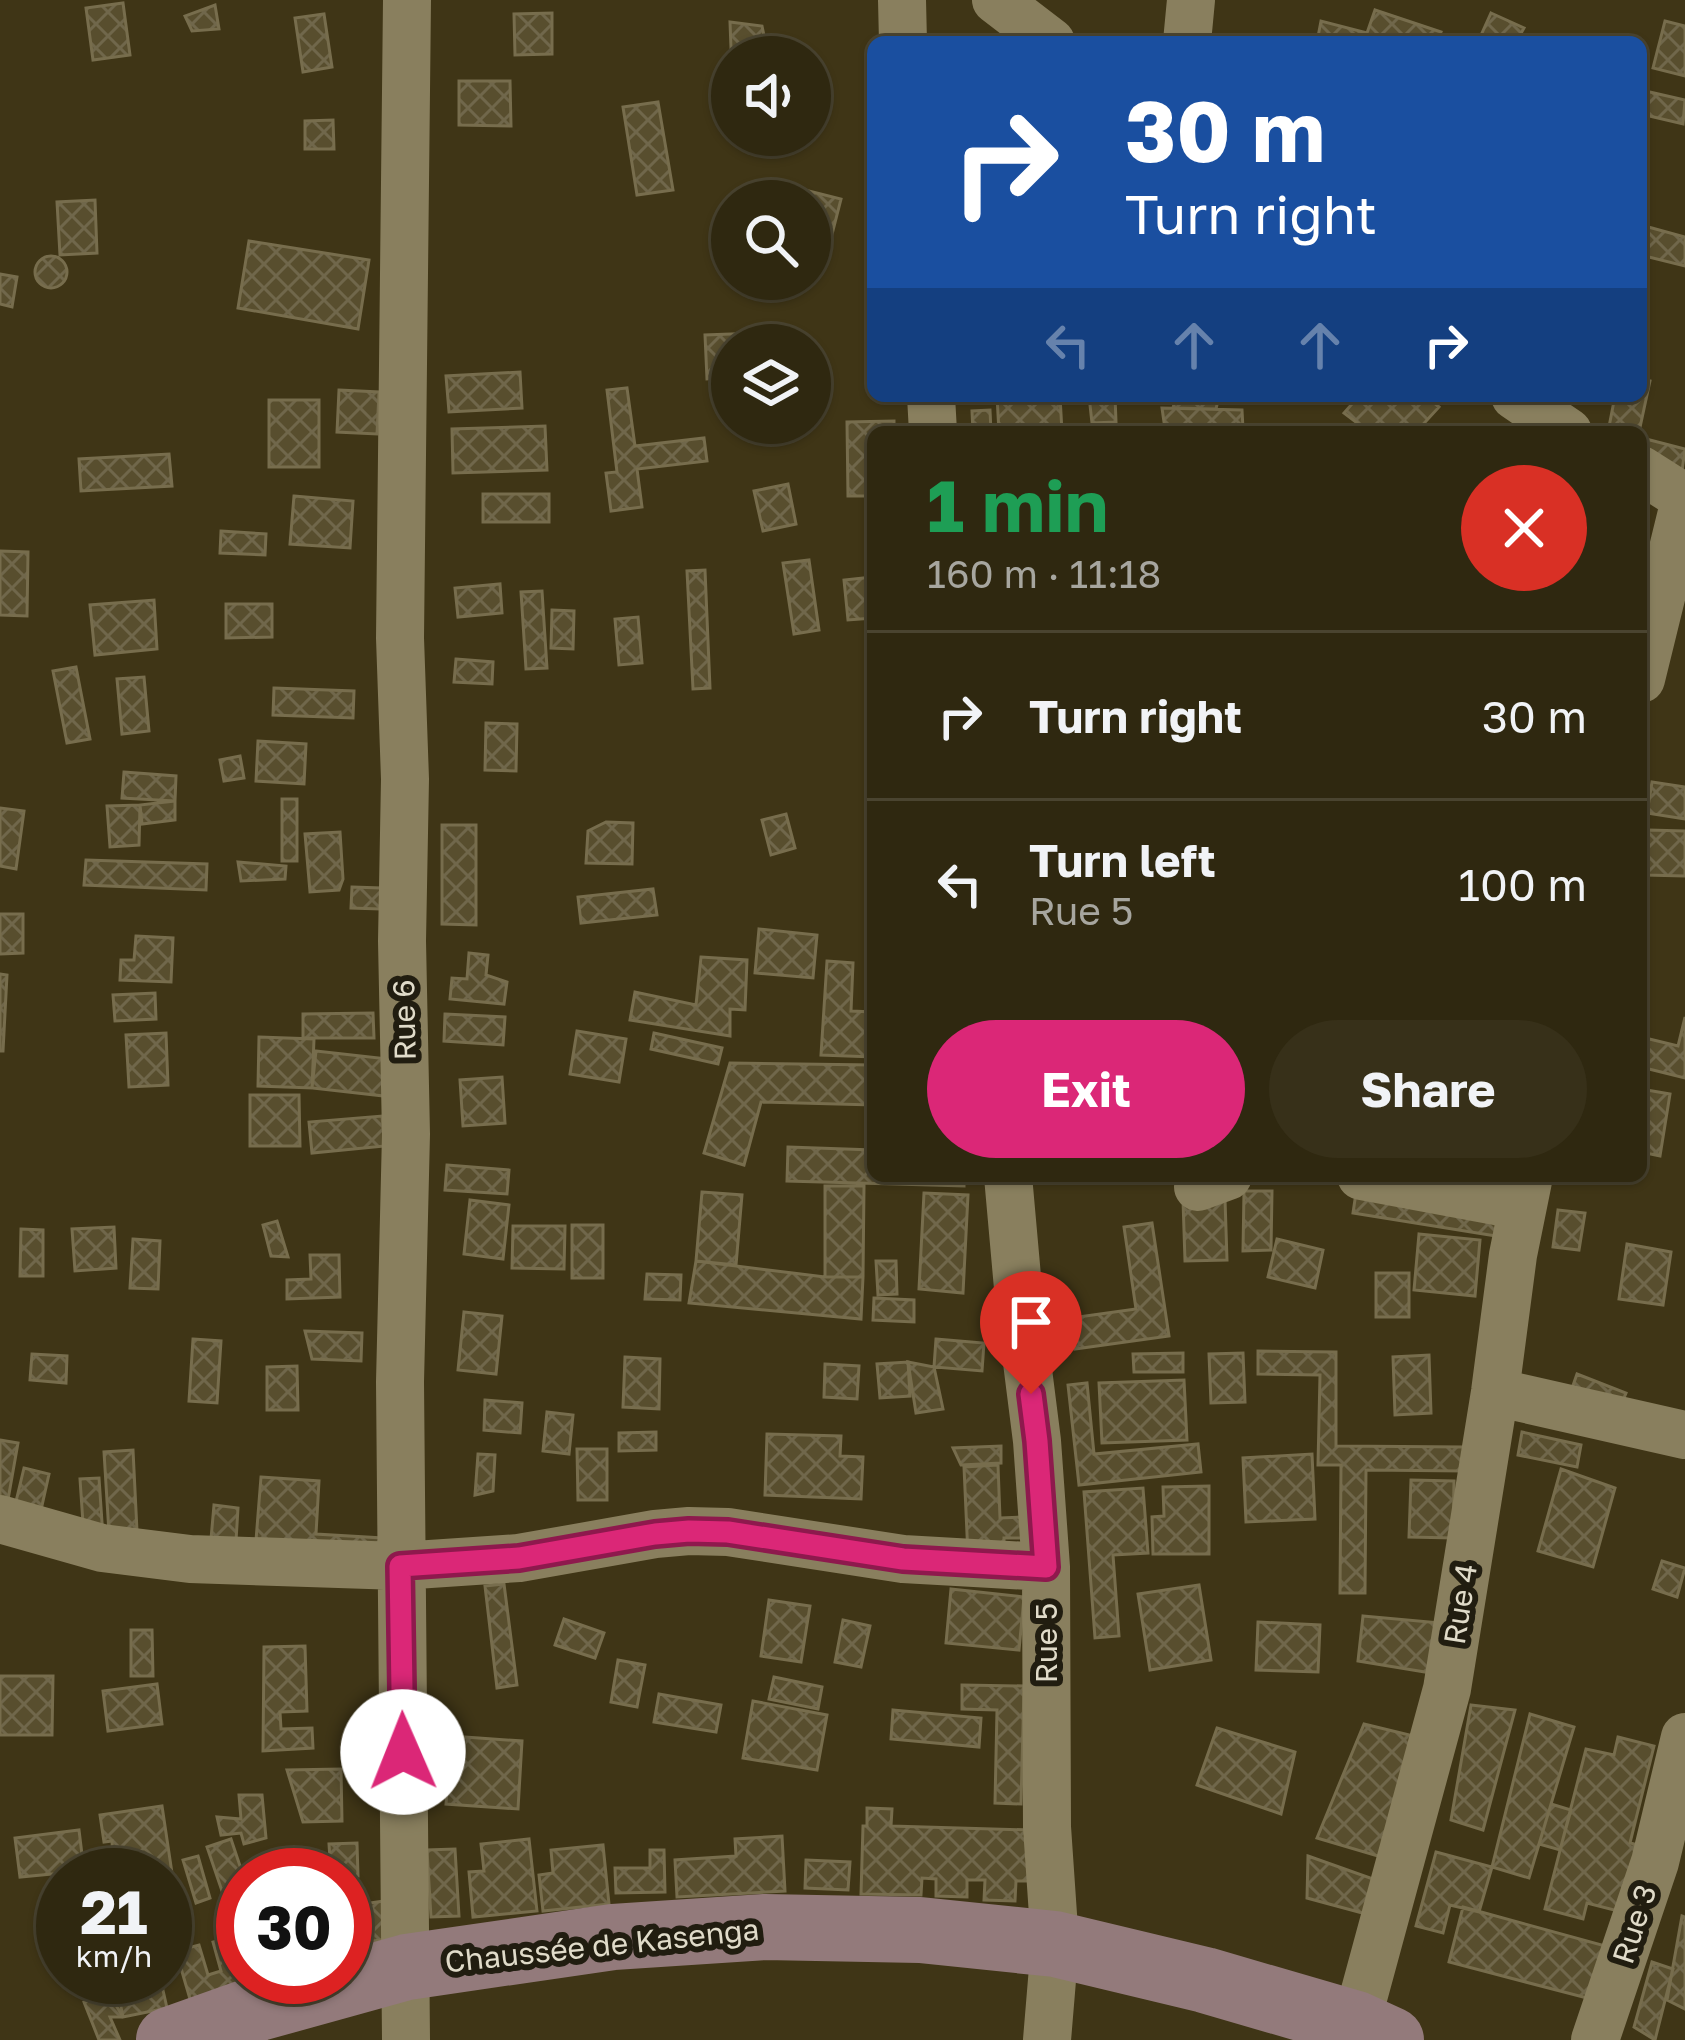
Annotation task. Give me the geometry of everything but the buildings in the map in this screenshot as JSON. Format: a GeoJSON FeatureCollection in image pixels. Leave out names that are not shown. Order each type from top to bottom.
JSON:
{"type":"FeatureCollection","features":[{"type":"Feature","properties":{"kind":"main road","name":"Chaussée de Kasenga"},"geometry":{"type":"LineString","coordinates":[[169,2040],[259,2008],[406,1967],[613,1937],[765,1927],[920,1930],[1055,1944],[1205,1980],[1374,2032]]}},
{"type":"Feature","properties":{"kind":"street","name":"Rue 6"},"geometry":{"type":"LineString","coordinates":[[406,2040],[400,1566],[406,1134],[400,638],[407,0]]}},
{"type":"Feature","properties":{"kind":"street"},"geometry":{"type":"LineString","coordinates":[[902,0],[903,36]]}},
{"type":"Feature","properties":{"kind":"street"},"geometry":{"type":"LineString","coordinates":[[996,0],[1044,36]]}},
{"type":"Feature","properties":{"kind":"street"},"geometry":{"type":"LineString","coordinates":[[1187,36],[1191,0]]}},
{"type":"Feature","properties":{"kind":"street"},"geometry":{"type":"LineString","coordinates":[[1524,402],[1559,426]]}},
{"type":"Feature","properties":{"kind":"street"},"geometry":{"type":"LineString","coordinates":[[1647,474],[1685,499],[1647,655]]}},
{"type":"Feature","properties":{"kind":"street","name":"Rue 5"},"geometry":{"type":"LineString","coordinates":[[1008,1182],[1046,1567],[1047,1827],[1055,1944],[1048,2040]]}},
{"type":"Feature","properties":{"kind":"street"},"geometry":{"type":"LineString","coordinates":[[1427,1182],[1525,1191]]}},
{"type":"Feature","properties":{"kind":"street","name":"Rue 4"},"geometry":{"type":"LineString","coordinates":[[1374,2032],[1447,1689],[1525,1191]]}},
{"type":"Feature","properties":{"kind":"street"},"geometry":{"type":"LineString","coordinates":[[1496,1392],[1685,1435]]}},
{"type":"Feature","properties":{"kind":"street"},"geometry":{"type":"LineString","coordinates":[[0,1519],[102,1548],[190,1559],[400,1566],[519,1558],[689,1531],[728,1532],[903,1559],[1046,1567]]}},
{"type":"Feature","properties":{"kind":"street","name":"Rue 3"},"geometry":{"type":"LineString","coordinates":[[1595,2040],[1670,1870],[1685,1737]]}},
{"type":"Feature","properties":{"kind":"route"},"geometry":{"type":"LineString","coordinates":[[403,1752],[400,1566],[519,1558],[689,1531],[728,1532],[903,1559],[1046,1567],[1031,1394]]}}]}
